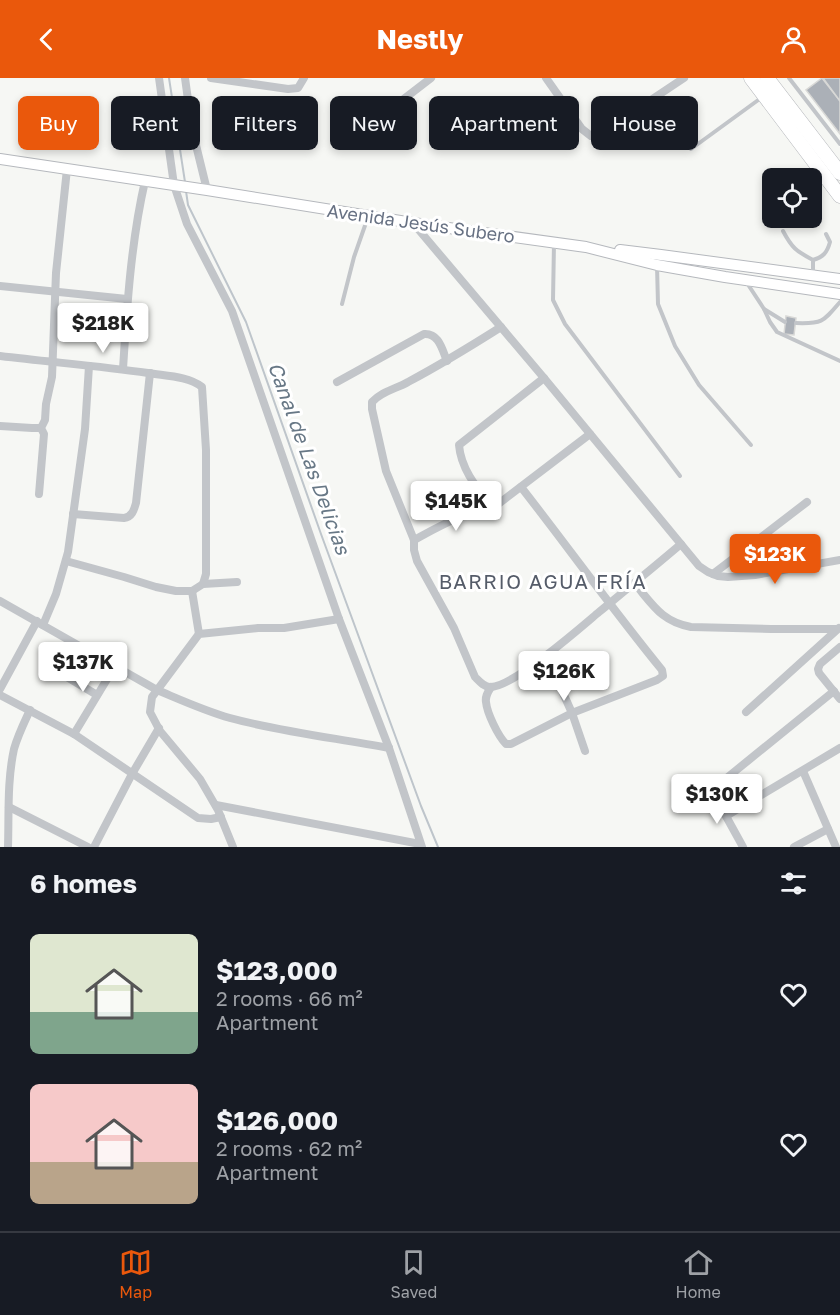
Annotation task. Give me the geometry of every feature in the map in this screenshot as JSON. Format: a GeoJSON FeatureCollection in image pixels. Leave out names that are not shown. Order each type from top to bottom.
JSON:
{"type":"FeatureCollection","features":[{"type":"Feature","properties":{"kind":"highway"},"geometry":{"type":"LineString","coordinates":[[751,78],[840,196]]}},
{"type":"Feature","properties":{"kind":"highway"},"geometry":{"type":"LineString","coordinates":[[767,78],[840,173]]}},
{"type":"Feature","properties":{"kind":"main road","name":"Avenida Jesús Subero"},"geometry":{"type":"LineString","coordinates":[[0,159],[413,223],[586,247],[657,266],[840,294]]}},
{"type":"Feature","properties":{"kind":"main road"},"geometry":{"type":"LineString","coordinates":[[586,247],[840,279]]}},
{"type":"Feature","properties":{"kind":"street"},"geometry":{"type":"LineString","coordinates":[[159,78],[177,185],[188,224],[232,311],[339,619],[389,748],[421,845],[216,805]]}},
{"type":"Feature","properties":{"kind":"street"},"geometry":{"type":"LineString","coordinates":[[185,78],[202,189]]}},
{"type":"Feature","properties":{"kind":"street"},"geometry":{"type":"LineString","coordinates":[[211,78],[288,89],[298,88],[304,78]]}},
{"type":"Feature","properties":{"kind":"street"},"geometry":{"type":"LineString","coordinates":[[408,96],[431,78]]}},
{"type":"Feature","properties":{"kind":"street"},"geometry":{"type":"LineString","coordinates":[[546,78],[559,96]]}},
{"type":"Feature","properties":{"kind":"street"},"geometry":{"type":"LineString","coordinates":[[579,125],[591,136],[603,132],[684,78]]}},
{"type":"Feature","properties":{"kind":"street"},"geometry":{"type":"LineString","coordinates":[[41,428],[45,420],[52,362],[56,273],[67,169]]}},
{"type":"Feature","properties":{"kind":"street"},"geometry":{"type":"LineString","coordinates":[[123,369],[127,299],[140,205],[146,181]]}},
{"type":"Feature","properties":{"kind":"street"},"geometry":{"type":"LineString","coordinates":[[413,223],[699,566],[713,574],[728,577],[755,575],[840,560]]}},
{"type":"Feature","properties":{"kind":"street"},"geometry":{"type":"LineString","coordinates":[[0,286],[127,299]]}},
{"type":"Feature","properties":{"kind":"street"},"geometry":{"type":"LineString","coordinates":[[501,327],[447,361],[378,396],[372,402],[386,471],[414,540],[417,561],[449,618],[475,677],[480,683],[491,687],[516,676],[610,604],[681,544]]}},
{"type":"Feature","properties":{"kind":"street"},"geometry":{"type":"LineString","coordinates":[[337,381],[424,334],[430,334],[438,339],[447,361]]}},
{"type":"Feature","properties":{"kind":"street"},"geometry":{"type":"LineString","coordinates":[[0,356],[150,373],[192,381],[202,387],[207,498],[206,574],[203,584]]}},
{"type":"Feature","properties":{"kind":"street"},"geometry":{"type":"LineString","coordinates":[[0,689],[56,594],[66,561],[85,429],[89,366]]}},
{"type":"Feature","properties":{"kind":"street"},"geometry":{"type":"LineString","coordinates":[[73,514],[128,518],[133,512],[136,503],[150,373]]}},
{"type":"Feature","properties":{"kind":"street"},"geometry":{"type":"LineString","coordinates":[[493,507],[474,484],[465,468],[459,446],[544,378]]}},
{"type":"Feature","properties":{"kind":"street"},"geometry":{"type":"LineString","coordinates":[[0,426],[41,428]]}},
{"type":"Feature","properties":{"kind":"street"},"geometry":{"type":"LineString","coordinates":[[39,494],[44,434],[41,428]]}},
{"type":"Feature","properties":{"kind":"street"},"geometry":{"type":"LineString","coordinates":[[414,540],[459,517],[493,507],[590,434]]}},
{"type":"Feature","properties":{"kind":"street"},"geometry":{"type":"LineString","coordinates":[[491,687],[486,695],[486,702],[493,722],[502,740],[506,744],[511,744],[572,712],[663,676],[662,670],[520,487]]}},
{"type":"Feature","properties":{"kind":"street"},"geometry":{"type":"LineString","coordinates":[[713,574],[807,502]]}},
{"type":"Feature","properties":{"kind":"street"},"geometry":{"type":"LineString","coordinates":[[66,561],[176,591],[192,591],[203,584],[237,582]]}},
{"type":"Feature","properties":{"kind":"street"},"geometry":{"type":"LineString","coordinates":[[635,584],[668,620],[681,625],[760,629],[839,628]]}},
{"type":"Feature","properties":{"kind":"street"},"geometry":{"type":"LineString","coordinates":[[192,591],[199,634],[152,697],[150,712],[159,728],[200,778],[216,805],[232,847]]}},
{"type":"Feature","properties":{"kind":"street"},"geometry":{"type":"LineString","coordinates":[[0,601],[157,690],[228,717],[262,726],[389,748]]}},
{"type":"Feature","properties":{"kind":"street"},"geometry":{"type":"LineString","coordinates":[[199,634],[258,628],[284,628],[339,619]]}},
{"type":"Feature","properties":{"kind":"street"},"geometry":{"type":"LineString","coordinates":[[746,712],[839,628]]}},
{"type":"Feature","properties":{"kind":"street"},"geometry":{"type":"LineString","coordinates":[[840,647],[820,664],[818,669],[819,674],[840,699]]}},
{"type":"Feature","properties":{"kind":"street"},"geometry":{"type":"LineString","coordinates":[[546,655],[572,712],[585,751]]}},
{"type":"Feature","properties":{"kind":"street"},"geometry":{"type":"LineString","coordinates":[[74,735],[115,666]]}},
{"type":"Feature","properties":{"kind":"street"},"geometry":{"type":"LineString","coordinates":[[52,668],[97,695]]}},
{"type":"Feature","properties":{"kind":"street"},"geometry":{"type":"LineString","coordinates":[[743,847],[715,793],[718,785],[834,691]]}},
{"type":"Feature","properties":{"kind":"street"},"geometry":{"type":"LineString","coordinates":[[0,695],[74,735],[198,818],[221,817]]}},
{"type":"Feature","properties":{"kind":"street"},"geometry":{"type":"LineString","coordinates":[[8,847],[11,770],[21,727],[30,710]]}},
{"type":"Feature","properties":{"kind":"street"},"geometry":{"type":"LineString","coordinates":[[94,847],[159,728]]}},
{"type":"Feature","properties":{"kind":"street"},"geometry":{"type":"LineString","coordinates":[[726,816],[840,748]]}},
{"type":"Feature","properties":{"kind":"street"},"geometry":{"type":"LineString","coordinates":[[803,771],[836,847]]}},
{"type":"Feature","properties":{"kind":"street"},"geometry":{"type":"LineString","coordinates":[[0,796],[88,847]]}},
{"type":"Feature","properties":{"kind":"street"},"geometry":{"type":"LineString","coordinates":[[794,847],[828,829]]}},
{"type":"Feature","properties":{"kind":"lane"},"geometry":{"type":"LineString","coordinates":[[789,78],[840,144]]}},
{"type":"Feature","properties":{"kind":"lane"},"geometry":{"type":"LineString","coordinates":[[698,144],[764,95]]}},
{"type":"Feature","properties":{"kind":"lane"},"geometry":{"type":"LineString","coordinates":[[342,304],[354,257],[369,216]]}},
{"type":"Feature","properties":{"kind":"lane"},"geometry":{"type":"LineString","coordinates":[[783,231],[790,245],[813,260],[822,257],[828,250],[830,242],[826,234]]}},
{"type":"Feature","properties":{"kind":"lane"},"geometry":{"type":"LineString","coordinates":[[554,242],[553,300],[565,324],[680,476]]}},
{"type":"Feature","properties":{"kind":"lane"},"geometry":{"type":"LineString","coordinates":[[813,260],[813,276]]}},
{"type":"Feature","properties":{"kind":"lane"},"geometry":{"type":"LineString","coordinates":[[657,266],[658,304],[675,346],[699,385],[751,445]]}},
{"type":"Feature","properties":{"kind":"lane"},"geometry":{"type":"LineString","coordinates":[[745,280],[777,332],[840,361]]}},
{"type":"Feature","properties":{"kind":"lane"},"geometry":{"type":"LineString","coordinates":[[796,323],[815,324],[827,317],[840,302]]}},
{"type":"Feature","properties":{"kind":"lane"},"geometry":{"type":"LineString","coordinates":[[764,309],[785,322]]}},
{"type":"Feature","properties":{"kind":"building"},"geometry":{"type":"Polygon","coordinates":[[[822,78],[840,101],[840,134],[806,90],[822,78]]]}},
{"type":"Feature","properties":{"kind":"building"},"geometry":{"type":"Polygon","coordinates":[[[823,78],[840,78],[840,101],[823,78]]]}},
{"type":"Feature","properties":{"kind":"building"},"geometry":{"type":"Polygon","coordinates":[[[786,316],[796,318],[794,335],[784,334],[786,316]]]}},
{"type":"Feature","properties":{"kind":"waterway","name":"Canal de Las Delicias"},"geometry":{"type":"LineString","coordinates":[[169,78],[185,182]]}},
{"type":"Feature","properties":{"kind":"waterway","name":"Canal de Las Delicias"},"geometry":{"type":"LineString","coordinates":[[186,191],[188,205],[246,322],[321,534],[438,847]]}},
{"type":"Feature","properties":{"kind":"district","name":"BARRIO AGUA FRÍA"},"geometry":{"type":"Point","coordinates":[543,581]}}]}
